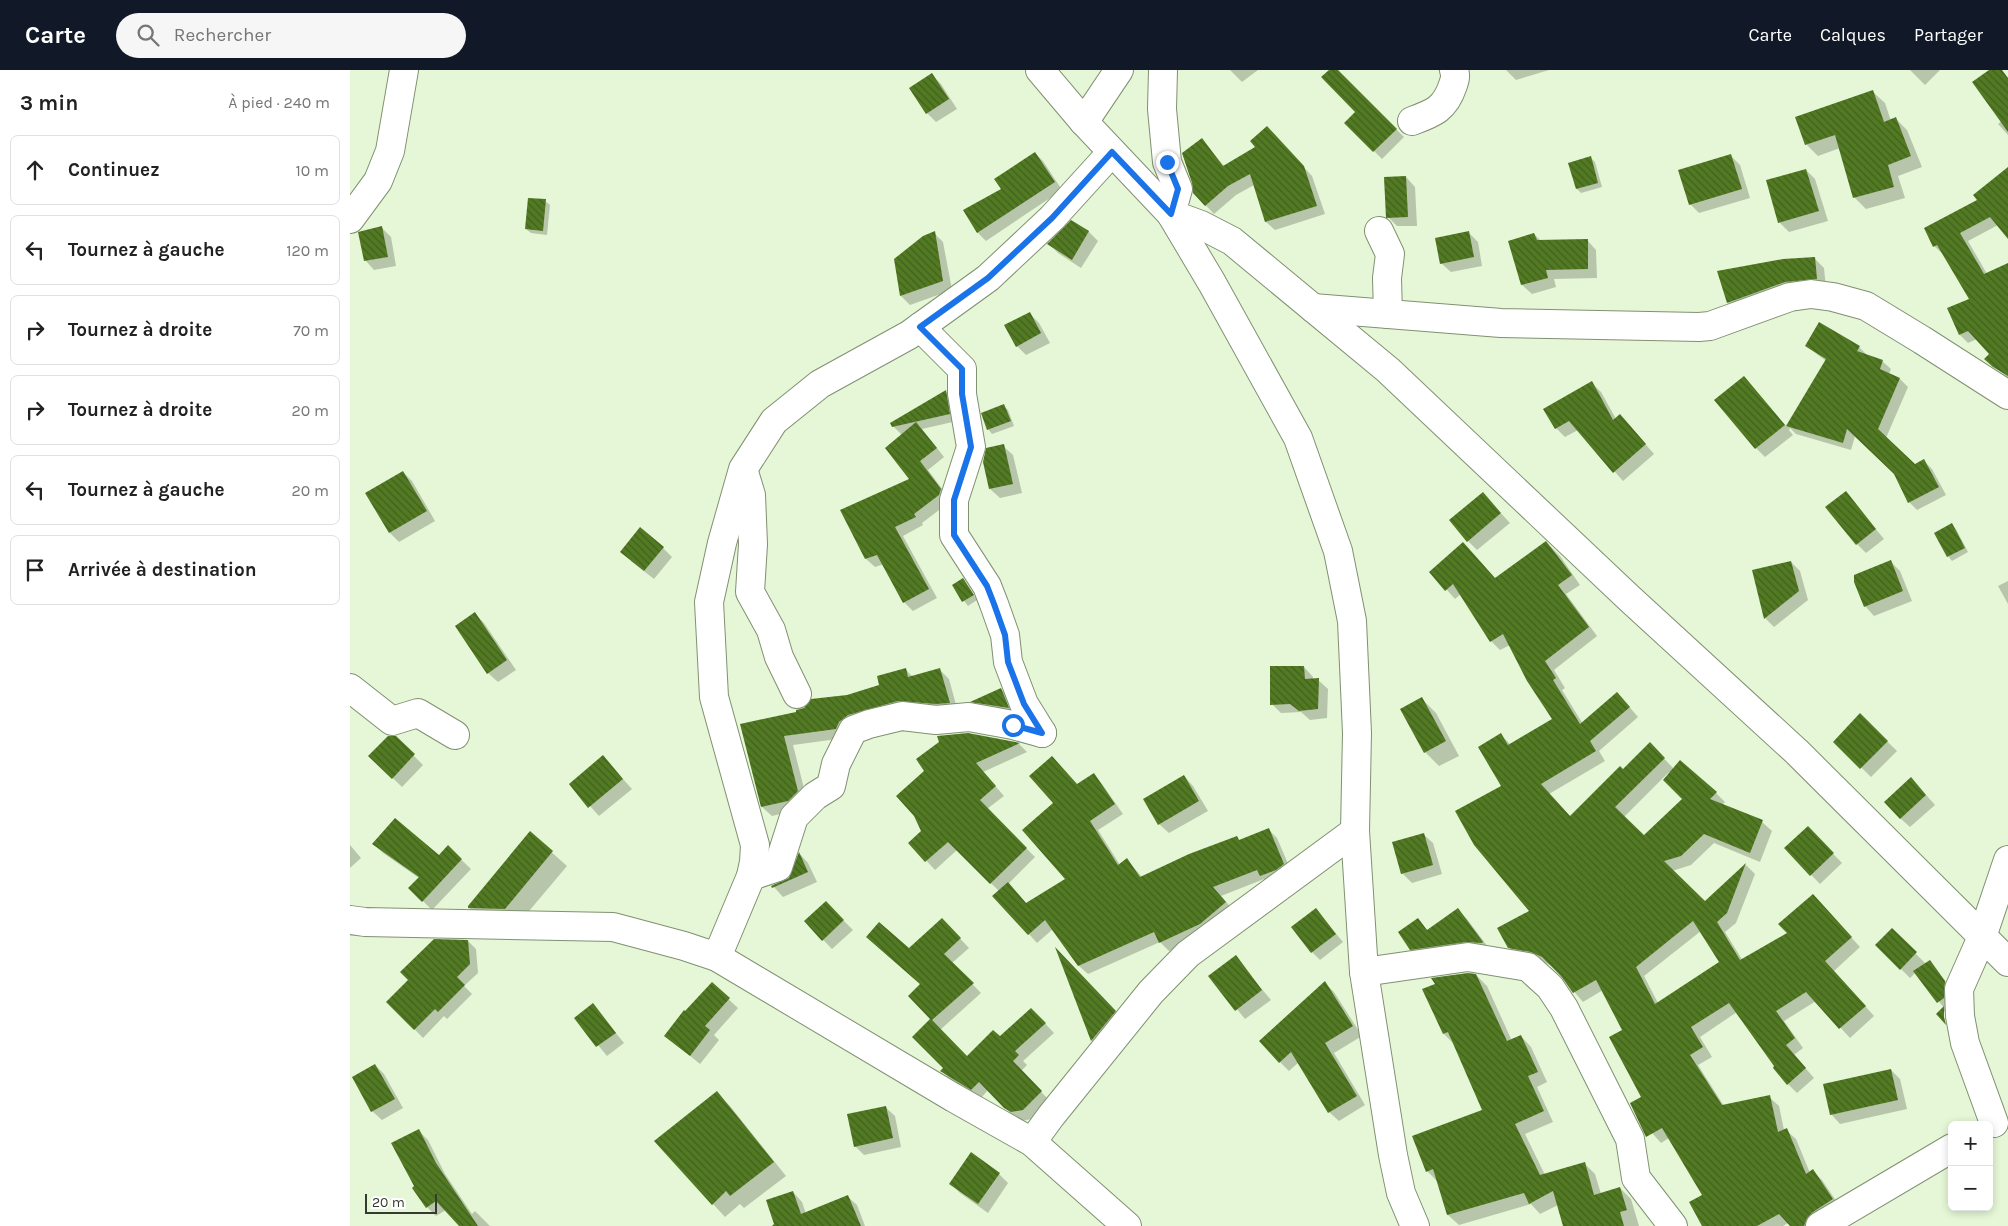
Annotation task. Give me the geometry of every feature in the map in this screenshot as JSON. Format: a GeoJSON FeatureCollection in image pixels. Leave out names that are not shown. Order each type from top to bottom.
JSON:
{"type":"FeatureCollection","features":[{"type":"Feature","properties":{"kind":"street"},"geometry":{"type":"LineString","coordinates":[[350,219],[378,181],[390,151],[404,70]]}},
{"type":"Feature","properties":{"kind":"street"},"geometry":{"type":"LineString","coordinates":[[1040,70],[1084,122],[1171,214],[1212,283],[1298,438],[1338,551],[1352,621],[1357,733],[1355,831],[1364,972],[1401,1193],[1415,1226]]}},
{"type":"Feature","properties":{"kind":"street"},"geometry":{"type":"LineString","coordinates":[[1084,122],[1119,70]]}},
{"type":"Feature","properties":{"kind":"street"},"geometry":{"type":"LineString","coordinates":[[1163,70],[1162,109],[1167,162],[1178,189],[1171,214]]}},
{"type":"Feature","properties":{"kind":"street"},"geometry":{"type":"LineString","coordinates":[[1412,121],[1434,113],[1448,99],[1456,76],[1454,70]]}},
{"type":"Feature","properties":{"kind":"street"},"geometry":{"type":"LineString","coordinates":[[717,957],[751,876],[755,845],[714,697],[709,602],[722,543],[743,469],[774,421],[820,384],[920,327],[988,278],[1052,218],[1112,152]]}},
{"type":"Feature","properties":{"kind":"street"},"geometry":{"type":"LineString","coordinates":[[1171,214],[1201,225],[1232,241],[1388,370],[1629,598],[1797,752],[2008,962]]}},
{"type":"Feature","properties":{"kind":"street"},"geometry":{"type":"LineString","coordinates":[[1379,231],[1390,254],[1387,278],[1388,314]]}},
{"type":"Feature","properties":{"kind":"street"},"geometry":{"type":"LineString","coordinates":[[1313,308],[1501,323],[1699,327],[1710,326],[1790,297],[1811,294],[1833,297],[1866,306],[1930,344],[2008,395]]}},
{"type":"Feature","properties":{"kind":"street"},"geometry":{"type":"LineString","coordinates":[[751,876],[778,866],[794,817],[816,796],[831,786],[836,764],[853,730],[902,716],[936,720],[970,717],[1013,725],[1042,733],[1024,704],[1008,662],[1005,635],[987,586],[954,535],[954,500],[971,447],[962,394],[962,369],[920,327]]}},
{"type":"Feature","properties":{"kind":"street"},"geometry":{"type":"LineString","coordinates":[[743,469],[752,495],[753,544],[750,592],[771,630],[779,657],[797,694]]}},
{"type":"Feature","properties":{"kind":"street"},"geometry":{"type":"LineString","coordinates":[[350,688],[392,721],[418,712],[455,736]]}},
{"type":"Feature","properties":{"kind":"street"},"geometry":{"type":"LineString","coordinates":[[1032,1142],[1151,992],[1188,954],[1355,831]]}},
{"type":"Feature","properties":{"kind":"street"},"geometry":{"type":"LineString","coordinates":[[1997,1121],[1965,1043],[1960,1016],[1959,989],[1982,936],[2008,860]]}},
{"type":"Feature","properties":{"kind":"street"},"geometry":{"type":"LineString","coordinates":[[350,920],[365,922],[613,927],[717,957],[954,1098],[1032,1142],[1128,1226]]}},
{"type":"Feature","properties":{"kind":"street"},"geometry":{"type":"LineString","coordinates":[[1364,972],[1468,958],[1528,967],[1550,987],[1564,1008],[1630,1140],[1636,1178],[1673,1226]]}},
{"type":"Feature","properties":{"kind":"street"},"geometry":{"type":"LineString","coordinates":[[1820,1226],[1948,1150]]}},
{"type":"Feature","properties":{"kind":"building"},"geometry":{"type":"Polygon","coordinates":[[[1329,70],[1338,70],[1397,129],[1373,152],[1344,123],[1355,112],[1321,77],[1329,70]]]}},
{"type":"Feature","properties":{"kind":"building"},"geometry":{"type":"Polygon","coordinates":[[[1989,70],[2002,70],[2008,78],[2008,132],[1972,82],[1989,70]]]}},
{"type":"Feature","properties":{"kind":"building"},"geometry":{"type":"Polygon","coordinates":[[[932,73],[949,99],[926,114],[909,88],[932,73]]]}},
{"type":"Feature","properties":{"kind":"building"},"geometry":{"type":"Polygon","coordinates":[[[1873,90],[1884,122],[1896,117],[1911,156],[1888,165],[1894,187],[1853,198],[1835,135],[1805,145],[1795,117],[1873,90]]]}},
{"type":"Feature","properties":{"kind":"building"},"geometry":{"type":"Polygon","coordinates":[[[1267,126],[1304,166],[1317,206],[1265,222],[1250,174],[1228,186],[1205,206],[1193,193],[1192,183],[1182,153],[1202,138],[1223,166],[1255,147],[1250,141],[1267,126]]]}},
{"type":"Feature","properties":{"kind":"building"},"geometry":{"type":"Polygon","coordinates":[[[1035,152],[1055,182],[977,233],[963,210],[1001,189],[994,179],[1035,152]]]}},
{"type":"Feature","properties":{"kind":"building"},"geometry":{"type":"Polygon","coordinates":[[[1731,154],[1742,189],[1689,205],[1678,170],[1731,154]]]}},
{"type":"Feature","properties":{"kind":"building"},"geometry":{"type":"Polygon","coordinates":[[[1591,156],[1598,183],[1576,189],[1568,163],[1591,156]]]}},
{"type":"Feature","properties":{"kind":"building"},"geometry":{"type":"Polygon","coordinates":[[[2008,167],[2008,239],[1990,217],[1960,233],[1984,274],[2008,263],[2008,376],[1984,359],[1989,354],[1968,331],[1959,335],[1947,308],[1969,299],[1937,245],[1933,247],[1924,228],[1977,200],[1973,195],[2008,167]]]}},
{"type":"Feature","properties":{"kind":"building"},"geometry":{"type":"Polygon","coordinates":[[[1806,169],[1819,211],[1778,223],[1766,180],[1806,169]]]}},
{"type":"Feature","properties":{"kind":"building"},"geometry":{"type":"Polygon","coordinates":[[[1406,176],[1408,217],[1386,218],[1384,177],[1406,176]]]}},
{"type":"Feature","properties":{"kind":"building"},"geometry":{"type":"Polygon","coordinates":[[[528,198],[546,199],[543,231],[525,229],[528,198]]]}},
{"type":"Feature","properties":{"kind":"building"},"geometry":{"type":"Polygon","coordinates":[[[1071,220],[1089,231],[1072,260],[1047,244],[1071,220]]]}},
{"type":"Feature","properties":{"kind":"building"},"geometry":{"type":"Polygon","coordinates":[[[382,226],[388,257],[364,261],[358,232],[382,226]]]}},
{"type":"Feature","properties":{"kind":"building"},"geometry":{"type":"Polygon","coordinates":[[[935,231],[943,281],[900,296],[894,259],[923,236],[935,231]]]}},
{"type":"Feature","properties":{"kind":"building"},"geometry":{"type":"Polygon","coordinates":[[[1469,231],[1474,257],[1440,264],[1435,238],[1469,231]]]}},
{"type":"Feature","properties":{"kind":"building"},"geometry":{"type":"Polygon","coordinates":[[[1534,233],[1537,240],[1588,239],[1588,269],[1546,270],[1548,278],[1521,285],[1508,241],[1534,233]]]}},
{"type":"Feature","properties":{"kind":"building"},"geometry":{"type":"Polygon","coordinates":[[[1815,257],[1817,279],[1785,282],[1727,303],[1717,271],[1783,259],[1815,257]]]}},
{"type":"Feature","properties":{"kind":"building"},"geometry":{"type":"Polygon","coordinates":[[[1030,312],[1041,333],[1016,347],[1004,325],[1030,312]]]}},
{"type":"Feature","properties":{"kind":"building"},"geometry":{"type":"Polygon","coordinates":[[[1819,322],[1860,346],[1857,351],[1883,360],[1880,369],[1900,378],[1878,429],[1915,464],[1924,459],[1939,487],[1908,503],[1894,474],[1847,429],[1843,443],[1786,426],[1826,359],[1805,346],[1819,322]]]}},
{"type":"Feature","properties":{"kind":"building"},"geometry":{"type":"Polygon","coordinates":[[[1744,376],[1785,425],[1755,449],[1714,400],[1744,376]]]}},
{"type":"Feature","properties":{"kind":"building"},"geometry":{"type":"Polygon","coordinates":[[[1592,381],[1613,420],[1620,414],[1646,444],[1613,473],[1569,421],[1555,429],[1543,409],[1592,381]]]}},
{"type":"Feature","properties":{"kind":"building"},"geometry":{"type":"Polygon","coordinates":[[[946,390],[950,414],[892,427],[890,423],[946,390]]]}},
{"type":"Feature","properties":{"kind":"building"},"geometry":{"type":"Polygon","coordinates":[[[1004,404],[1011,421],[987,430],[981,413],[1004,404]]]}},
{"type":"Feature","properties":{"kind":"building"},"geometry":{"type":"Polygon","coordinates":[[[916,422],[937,448],[920,461],[941,489],[939,495],[914,514],[916,517],[895,527],[929,589],[903,603],[877,555],[865,559],[840,510],[909,479],[885,448],[916,422]]]}},
{"type":"Feature","properties":{"kind":"building"},"geometry":{"type":"Polygon","coordinates":[[[1004,444],[1013,484],[989,489],[983,462],[986,448],[1004,444]]]}},
{"type":"Feature","properties":{"kind":"building"},"geometry":{"type":"Polygon","coordinates":[[[403,471],[427,511],[389,533],[365,493],[403,471]]]}},
{"type":"Feature","properties":{"kind":"building"},"geometry":{"type":"Polygon","coordinates":[[[1846,491],[1876,529],[1856,545],[1825,507],[1846,491]]]}},
{"type":"Feature","properties":{"kind":"building"},"geometry":{"type":"Polygon","coordinates":[[[1483,492],[1501,513],[1467,542],[1449,520],[1483,492]]]}},
{"type":"Feature","properties":{"kind":"building"},"geometry":{"type":"Polygon","coordinates":[[[1952,523],[1965,548],[1947,557],[1934,533],[1952,523]]]}},
{"type":"Feature","properties":{"kind":"building"},"geometry":{"type":"Polygon","coordinates":[[[640,527],[664,547],[644,571],[620,552],[640,527]]]}},
{"type":"Feature","properties":{"kind":"building"},"geometry":{"type":"Polygon","coordinates":[[[1546,541],[1572,575],[1558,585],[1589,627],[1545,661],[1556,678],[1553,680],[1580,724],[1617,692],[1630,707],[1590,741],[1596,751],[1541,784],[1570,816],[1620,766],[1623,769],[1650,742],[1665,758],[1615,807],[1644,835],[1682,799],[1663,780],[1680,760],[1717,792],[1710,799],[1763,820],[1750,853],[1704,834],[1681,856],[1664,861],[1705,901],[1746,863],[1727,913],[1717,922],[1740,960],[1787,933],[1778,924],[1813,894],[1852,937],[1825,961],[1866,1006],[1839,1029],[1806,992],[1776,1011],[1795,1038],[1786,1045],[1806,1068],[1787,1085],[1773,1068],[1774,1066],[1729,1003],[1691,1027],[1703,1047],[1690,1055],[1722,1105],[1770,1095],[1778,1132],[1787,1128],[1806,1174],[1813,1169],[1833,1199],[1813,1212],[1807,1218],[1804,1226],[1790,1226],[1779,1214],[1757,1226],[1702,1226],[1689,1202],[1702,1195],[1662,1128],[1646,1137],[1630,1103],[1641,1097],[1609,1037],[1622,1030],[1596,980],[1573,993],[1561,976],[1542,957],[1531,952],[1508,948],[1497,928],[1529,911],[1474,845],[1455,811],[1501,786],[1478,747],[1501,733],[1508,745],[1552,719],[1527,681],[1503,634],[1490,642],[1453,584],[1445,591],[1429,572],[1463,542],[1495,578],[1546,541]],[[1693,921],[1636,967],[1655,1004],[1719,962],[1693,921]]]}},
{"type":"Feature","properties":{"kind":"building"},"geometry":{"type":"Polygon","coordinates":[[[1891,560],[1903,591],[1864,607],[1854,582],[1854,575],[1891,560]]]}},
{"type":"Feature","properties":{"kind":"building"},"geometry":{"type":"Polygon","coordinates":[[[1791,561],[1799,591],[1764,619],[1752,570],[1791,561]]]}},
{"type":"Feature","properties":{"kind":"building"},"geometry":{"type":"Polygon","coordinates":[[[963,578],[974,595],[962,602],[952,585],[963,578]]]}},
{"type":"Feature","properties":{"kind":"building"},"geometry":{"type":"Polygon","coordinates":[[[475,612],[507,660],[487,674],[455,626],[475,612]]]}},
{"type":"Feature","properties":{"kind":"building"},"geometry":{"type":"Polygon","coordinates":[[[1270,666],[1304,666],[1305,679],[1319,678],[1318,709],[1299,711],[1290,704],[1270,705],[1270,666]]]}},
{"type":"Feature","properties":{"kind":"building"},"geometry":{"type":"Polygon","coordinates":[[[906,668],[908,677],[940,668],[950,703],[936,704],[898,701],[848,715],[839,722],[836,729],[784,736],[798,791],[788,801],[761,807],[740,724],[796,712],[796,710],[804,708],[811,699],[847,695],[879,685],[877,676],[906,668]]]}},
{"type":"Feature","properties":{"kind":"building"},"geometry":{"type":"Polygon","coordinates":[[[1001,688],[1009,708],[970,702],[1001,688]]]}},
{"type":"Feature","properties":{"kind":"building"},"geometry":{"type":"Polygon","coordinates":[[[1422,697],[1446,741],[1424,753],[1400,709],[1422,697]]]}},
{"type":"Feature","properties":{"kind":"building"},"geometry":{"type":"Polygon","coordinates":[[[1860,713],[1888,741],[1860,769],[1833,742],[1860,713]]]}},
{"type":"Feature","properties":{"kind":"building"},"geometry":{"type":"Polygon","coordinates":[[[968,733],[1020,743],[976,763],[996,786],[980,800],[1027,848],[990,884],[948,842],[925,862],[908,843],[921,831],[914,816],[896,796],[924,771],[916,759],[939,742],[937,736],[968,733]]]}},
{"type":"Feature","properties":{"kind":"building"},"geometry":{"type":"Polygon","coordinates":[[[388,736],[396,736],[415,754],[392,779],[368,756],[388,736]]]}},
{"type":"Feature","properties":{"kind":"building"},"geometry":{"type":"Polygon","coordinates":[[[603,755],[623,779],[588,808],[569,784],[603,755]]]}},
{"type":"Feature","properties":{"kind":"building"},"geometry":{"type":"Polygon","coordinates":[[[1052,756],[1077,784],[1094,773],[1115,804],[1090,821],[1118,865],[1127,858],[1140,877],[1189,854],[1237,836],[1239,840],[1269,828],[1284,864],[1276,870],[1260,876],[1257,870],[1213,887],[1226,902],[1200,924],[1159,943],[1154,932],[1078,966],[1045,920],[1028,935],[992,896],[1008,882],[1026,903],[1065,879],[1022,830],[1053,803],[1029,776],[1052,756]]]}},
{"type":"Feature","properties":{"kind":"building"},"geometry":{"type":"Polygon","coordinates":[[[1184,775],[1199,801],[1158,825],[1143,799],[1184,775]]]}},
{"type":"Feature","properties":{"kind":"building"},"geometry":{"type":"Polygon","coordinates":[[[1911,777],[1926,795],[1900,819],[1884,802],[1911,777]]]}},
{"type":"Feature","properties":{"kind":"building"},"geometry":{"type":"Polygon","coordinates":[[[395,818],[439,855],[448,845],[462,859],[422,902],[408,888],[419,877],[372,844],[395,818]]]}},
{"type":"Feature","properties":{"kind":"building"},"geometry":{"type":"Polygon","coordinates":[[[1808,826],[1834,853],[1810,876],[1784,848],[1808,826]]]}},
{"type":"Feature","properties":{"kind":"building"},"geometry":{"type":"Polygon","coordinates":[[[530,831],[553,851],[505,909],[468,908],[468,906],[530,831]]]}},
{"type":"Feature","properties":{"kind":"building"},"geometry":{"type":"Polygon","coordinates":[[[1424,833],[1433,865],[1401,874],[1392,842],[1424,833]]]}},
{"type":"Feature","properties":{"kind":"building"},"geometry":{"type":"Polygon","coordinates":[[[799,852],[808,872],[772,888],[771,886],[789,878],[799,852]]]}},
{"type":"Feature","properties":{"kind":"building"},"geometry":{"type":"Polygon","coordinates":[[[826,901],[844,920],[822,941],[804,921],[826,901]]]}},
{"type":"Feature","properties":{"kind":"building"},"geometry":{"type":"Polygon","coordinates":[[[1316,908],[1336,934],[1311,953],[1291,927],[1316,908]]]}},
{"type":"Feature","properties":{"kind":"building"},"geometry":{"type":"Polygon","coordinates":[[[1458,908],[1482,943],[1466,942],[1410,950],[1398,932],[1418,918],[1427,930],[1458,908]]]}},
{"type":"Feature","properties":{"kind":"building"},"geometry":{"type":"Polygon","coordinates":[[[942,918],[961,938],[944,954],[974,983],[932,1020],[967,1056],[993,1030],[1000,1036],[1031,1008],[1046,1023],[1015,1051],[1019,1055],[1013,1061],[1042,1091],[1023,1110],[1011,1112],[1004,1108],[979,1082],[971,1090],[940,1071],[943,1068],[912,1037],[930,1019],[908,996],[920,984],[866,937],[879,922],[909,948],[942,918]]]}},
{"type":"Feature","properties":{"kind":"building"},"geometry":{"type":"Polygon","coordinates":[[[1892,928],[1917,952],[1900,970],[1875,945],[1892,928]]]}},
{"type":"Feature","properties":{"kind":"building"},"geometry":{"type":"Polygon","coordinates":[[[434,939],[468,940],[470,964],[457,977],[465,985],[438,1012],[435,1009],[414,1030],[386,1002],[408,980],[400,972],[434,939]]]}},
{"type":"Feature","properties":{"kind":"building"},"geometry":{"type":"Polygon","coordinates":[[[1055,947],[1116,1011],[1091,1041],[1055,947]]]}},
{"type":"Feature","properties":{"kind":"building"},"geometry":{"type":"Polygon","coordinates":[[[1236,955],[1262,990],[1235,1011],[1208,976],[1236,955]]]}},
{"type":"Feature","properties":{"kind":"building"},"geometry":{"type":"Polygon","coordinates":[[[1930,960],[1945,981],[1944,998],[1937,1003],[1913,971],[1930,960]]]}},
{"type":"Feature","properties":{"kind":"building"},"geometry":{"type":"Polygon","coordinates":[[[1468,973],[1476,974],[1507,1041],[1521,1035],[1538,1072],[1528,1076],[1544,1111],[1515,1124],[1540,1175],[1585,1162],[1594,1195],[1620,1187],[1627,1210],[1620,1212],[1624,1226],[1563,1226],[1553,1191],[1529,1204],[1524,1193],[1447,1215],[1433,1169],[1426,1172],[1412,1136],[1482,1110],[1448,1032],[1443,1034],[1422,989],[1435,984],[1431,978],[1468,973]]]}},
{"type":"Feature","properties":{"kind":"building"},"geometry":{"type":"Polygon","coordinates":[[[1325,981],[1353,1026],[1325,1043],[1357,1096],[1328,1113],[1291,1052],[1279,1063],[1259,1041],[1325,981]]]}},
{"type":"Feature","properties":{"kind":"building"},"geometry":{"type":"Polygon","coordinates":[[[712,982],[730,998],[705,1026],[710,1030],[690,1056],[664,1036],[684,1010],[712,982]]]}},
{"type":"Feature","properties":{"kind":"building"},"geometry":{"type":"Polygon","coordinates":[[[593,1003],[616,1033],[596,1047],[574,1018],[593,1003]]]}},
{"type":"Feature","properties":{"kind":"building"},"geometry":{"type":"Polygon","coordinates":[[[1944,1006],[1944,1017],[1946,1025],[1936,1014],[1944,1006]]]}},
{"type":"Feature","properties":{"kind":"building"},"geometry":{"type":"Polygon","coordinates":[[[375,1064],[395,1099],[371,1112],[352,1077],[375,1064]]]}},
{"type":"Feature","properties":{"kind":"building"},"geometry":{"type":"Polygon","coordinates":[[[1891,1069],[1898,1100],[1830,1115],[1823,1084],[1891,1069]]]}},
{"type":"Feature","properties":{"kind":"building"},"geometry":{"type":"Polygon","coordinates":[[[717,1091],[774,1162],[730,1196],[726,1191],[712,1205],[654,1141],[717,1091]]]}},
{"type":"Feature","properties":{"kind":"building"},"geometry":{"type":"Polygon","coordinates":[[[886,1106],[893,1138],[854,1147],[847,1114],[886,1106]]]}},
{"type":"Feature","properties":{"kind":"building"},"geometry":{"type":"Polygon","coordinates":[[[419,1129],[436,1163],[478,1226],[459,1226],[436,1201],[426,1208],[412,1188],[414,1186],[391,1143],[419,1129]]]}},
{"type":"Feature","properties":{"kind":"building"},"geometry":{"type":"Polygon","coordinates":[[[971,1152],[1000,1173],[978,1204],[949,1184],[971,1152]]]}},
{"type":"Feature","properties":{"kind":"building"},"geometry":{"type":"Polygon","coordinates":[[[793,1191],[801,1214],[848,1195],[861,1226],[772,1226],[774,1224],[766,1200],[793,1191]]]}},
{"type":"Feature","properties":{"kind":"route"},"geometry":{"type":"LineString","coordinates":[[1013,725],[1042,733],[1024,704],[1008,662],[1005,635],[987,586],[954,535],[954,500],[966,468],[971,447],[962,394],[962,369],[920,327],[988,278],[1052,218],[1112,152],[1171,214],[1178,189],[1167,162]]}}]}
